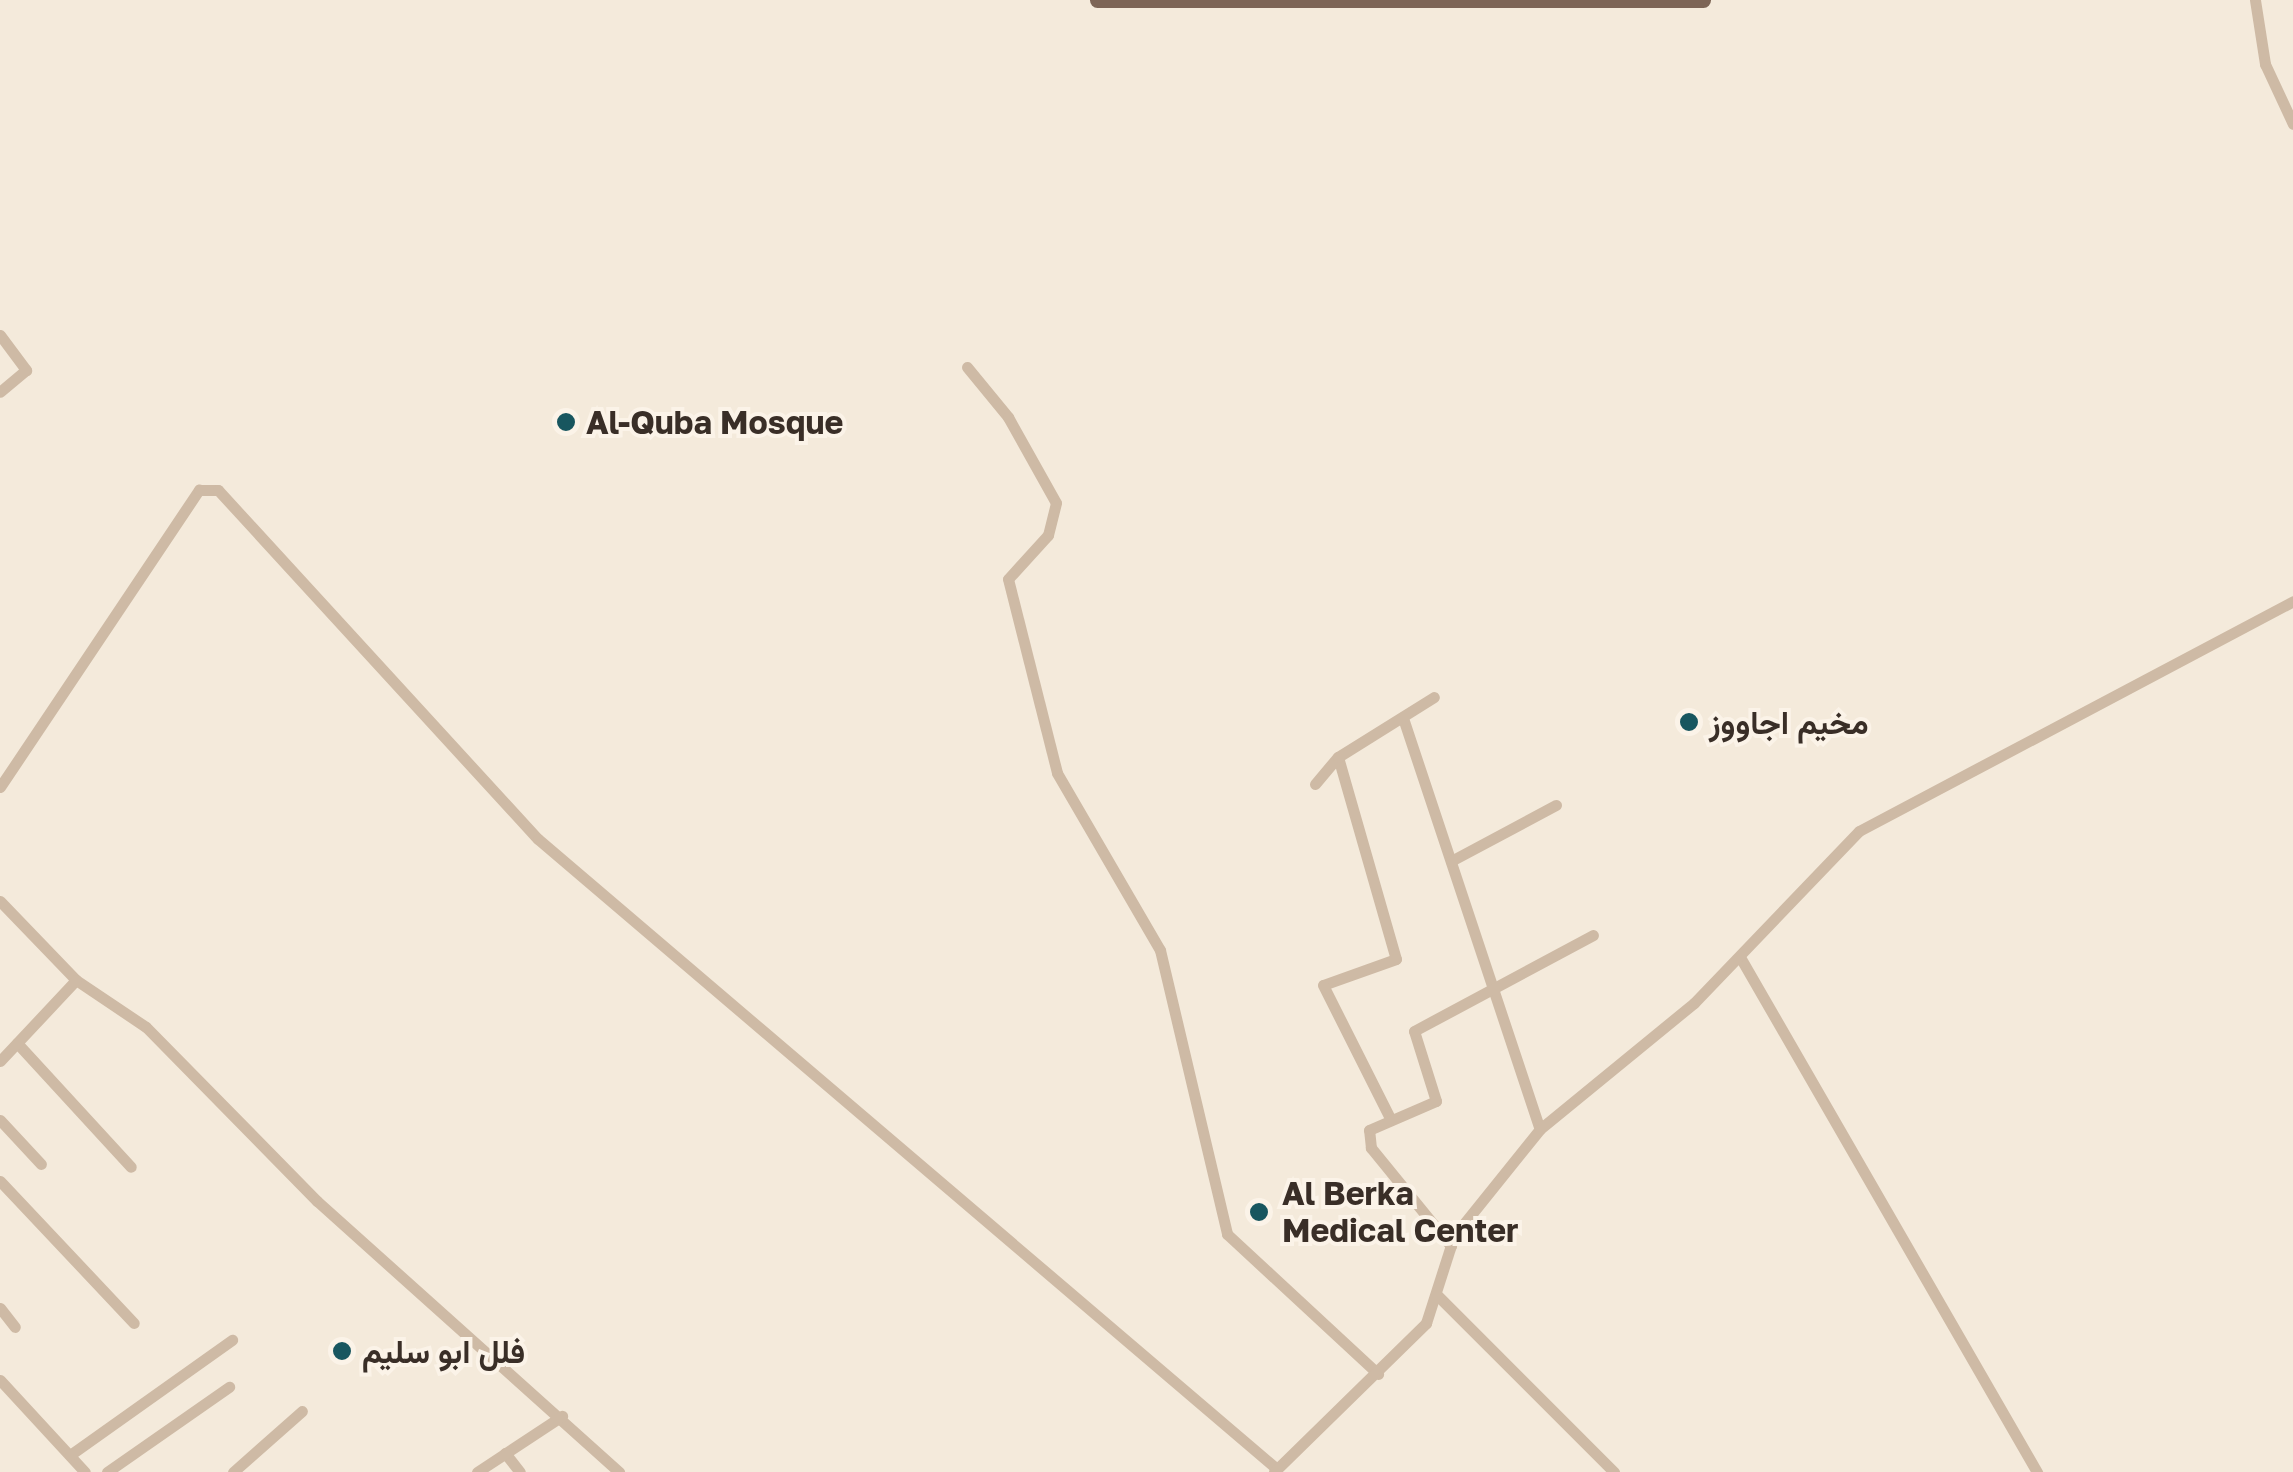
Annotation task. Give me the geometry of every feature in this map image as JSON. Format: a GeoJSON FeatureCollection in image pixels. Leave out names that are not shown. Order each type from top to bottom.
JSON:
{"type":"FeatureCollection","features":[{"type":"Feature","properties":{"kind":"main road"},"geometry":{"type":"LineString","coordinates":[[1097,0],[1704,0]]}},
{"type":"Feature","properties":{"kind":"street"},"geometry":{"type":"LineString","coordinates":[[2255,0],[2265,64],[2293,124]]}},
{"type":"Feature","properties":{"kind":"street"},"geometry":{"type":"LineString","coordinates":[[0,335],[26,370],[0,392]]}},
{"type":"Feature","properties":{"kind":"street"},"geometry":{"type":"LineString","coordinates":[[967,367],[1008,417],[1056,503],[1048,535],[1008,579],[1057,773],[1160,950],[1227,1234],[1378,1374]]}},
{"type":"Feature","properties":{"kind":"street"},"geometry":{"type":"LineString","coordinates":[[0,786],[200,490],[218,490],[538,839],[1276,1471],[1426,1323],[1438,1296],[1451,1246],[1540,1129],[1634,1058],[1740,957],[1859,831],[2293,601]]}},
{"type":"Feature","properties":{"kind":"street"},"geometry":{"type":"LineString","coordinates":[[1315,784],[1338,757],[1404,721],[1434,697]]}},
{"type":"Feature","properties":{"kind":"street"},"geometry":{"type":"LineString","coordinates":[[1404,721],[1490,990],[1540,1129]]}},
{"type":"Feature","properties":{"kind":"street"},"geometry":{"type":"LineString","coordinates":[[1338,757],[1396,960],[1323,985],[1388,1116]]}},
{"type":"Feature","properties":{"kind":"street"},"geometry":{"type":"LineString","coordinates":[[1451,861],[1556,805]]}},
{"type":"Feature","properties":{"kind":"street"},"geometry":{"type":"LineString","coordinates":[[0,902],[76,980],[146,1027],[317,1201],[505,1374],[562,1416],[620,1472]]}},
{"type":"Feature","properties":{"kind":"street"},"geometry":{"type":"LineString","coordinates":[[1451,1246],[1371,1148],[1369,1130],[1388,1116],[1436,1101],[1414,1032],[1594,935]]}},
{"type":"Feature","properties":{"kind":"street"},"geometry":{"type":"LineString","coordinates":[[1740,957],[2037,1472]]}},
{"type":"Feature","properties":{"kind":"street"},"geometry":{"type":"LineString","coordinates":[[0,1061],[76,980]]}},
{"type":"Feature","properties":{"kind":"street"},"geometry":{"type":"LineString","coordinates":[[17,1043],[131,1166]]}},
{"type":"Feature","properties":{"kind":"street"},"geometry":{"type":"LineString","coordinates":[[0,1120],[40,1164]]}},
{"type":"Feature","properties":{"kind":"street"},"geometry":{"type":"LineString","coordinates":[[0,1180],[134,1322]]}},
{"type":"Feature","properties":{"kind":"street"},"geometry":{"type":"LineString","coordinates":[[1438,1296],[1614,1472]]}},
{"type":"Feature","properties":{"kind":"street"},"geometry":{"type":"LineString","coordinates":[[0,1308],[15,1327]]}},
{"type":"Feature","properties":{"kind":"street"},"geometry":{"type":"LineString","coordinates":[[70,1456],[232,1340]]}},
{"type":"Feature","properties":{"kind":"street"},"geometry":{"type":"LineString","coordinates":[[0,1380],[85,1472]]}},
{"type":"Feature","properties":{"kind":"street"},"geometry":{"type":"LineString","coordinates":[[106,1472],[229,1388]]}},
{"type":"Feature","properties":{"kind":"street"},"geometry":{"type":"LineString","coordinates":[[234,1472],[302,1411]]}},
{"type":"Feature","properties":{"kind":"street"},"geometry":{"type":"LineString","coordinates":[[477,1472],[562,1416]]}},
{"type":"Feature","properties":{"kind":"street"},"geometry":{"type":"LineString","coordinates":[[504,1453],[520,1472]]}},
{"type":"Feature","properties":{"kind":"place","name":"Al-Quba Mosque"},"geometry":{"type":"Point","coordinates":[566,422]}},
{"type":"Feature","properties":{"kind":"place","name":"مخيم اجاووز"},"geometry":{"type":"Point","coordinates":[1689,722]}},
{"type":"Feature","properties":{"kind":"place","name":"Al Berka Medical Center"},"geometry":{"type":"Point","coordinates":[1259,1212]}},
{"type":"Feature","properties":{"kind":"place","name":"فلل ابو سليم"},"geometry":{"type":"Point","coordinates":[342,1351]}}]}
